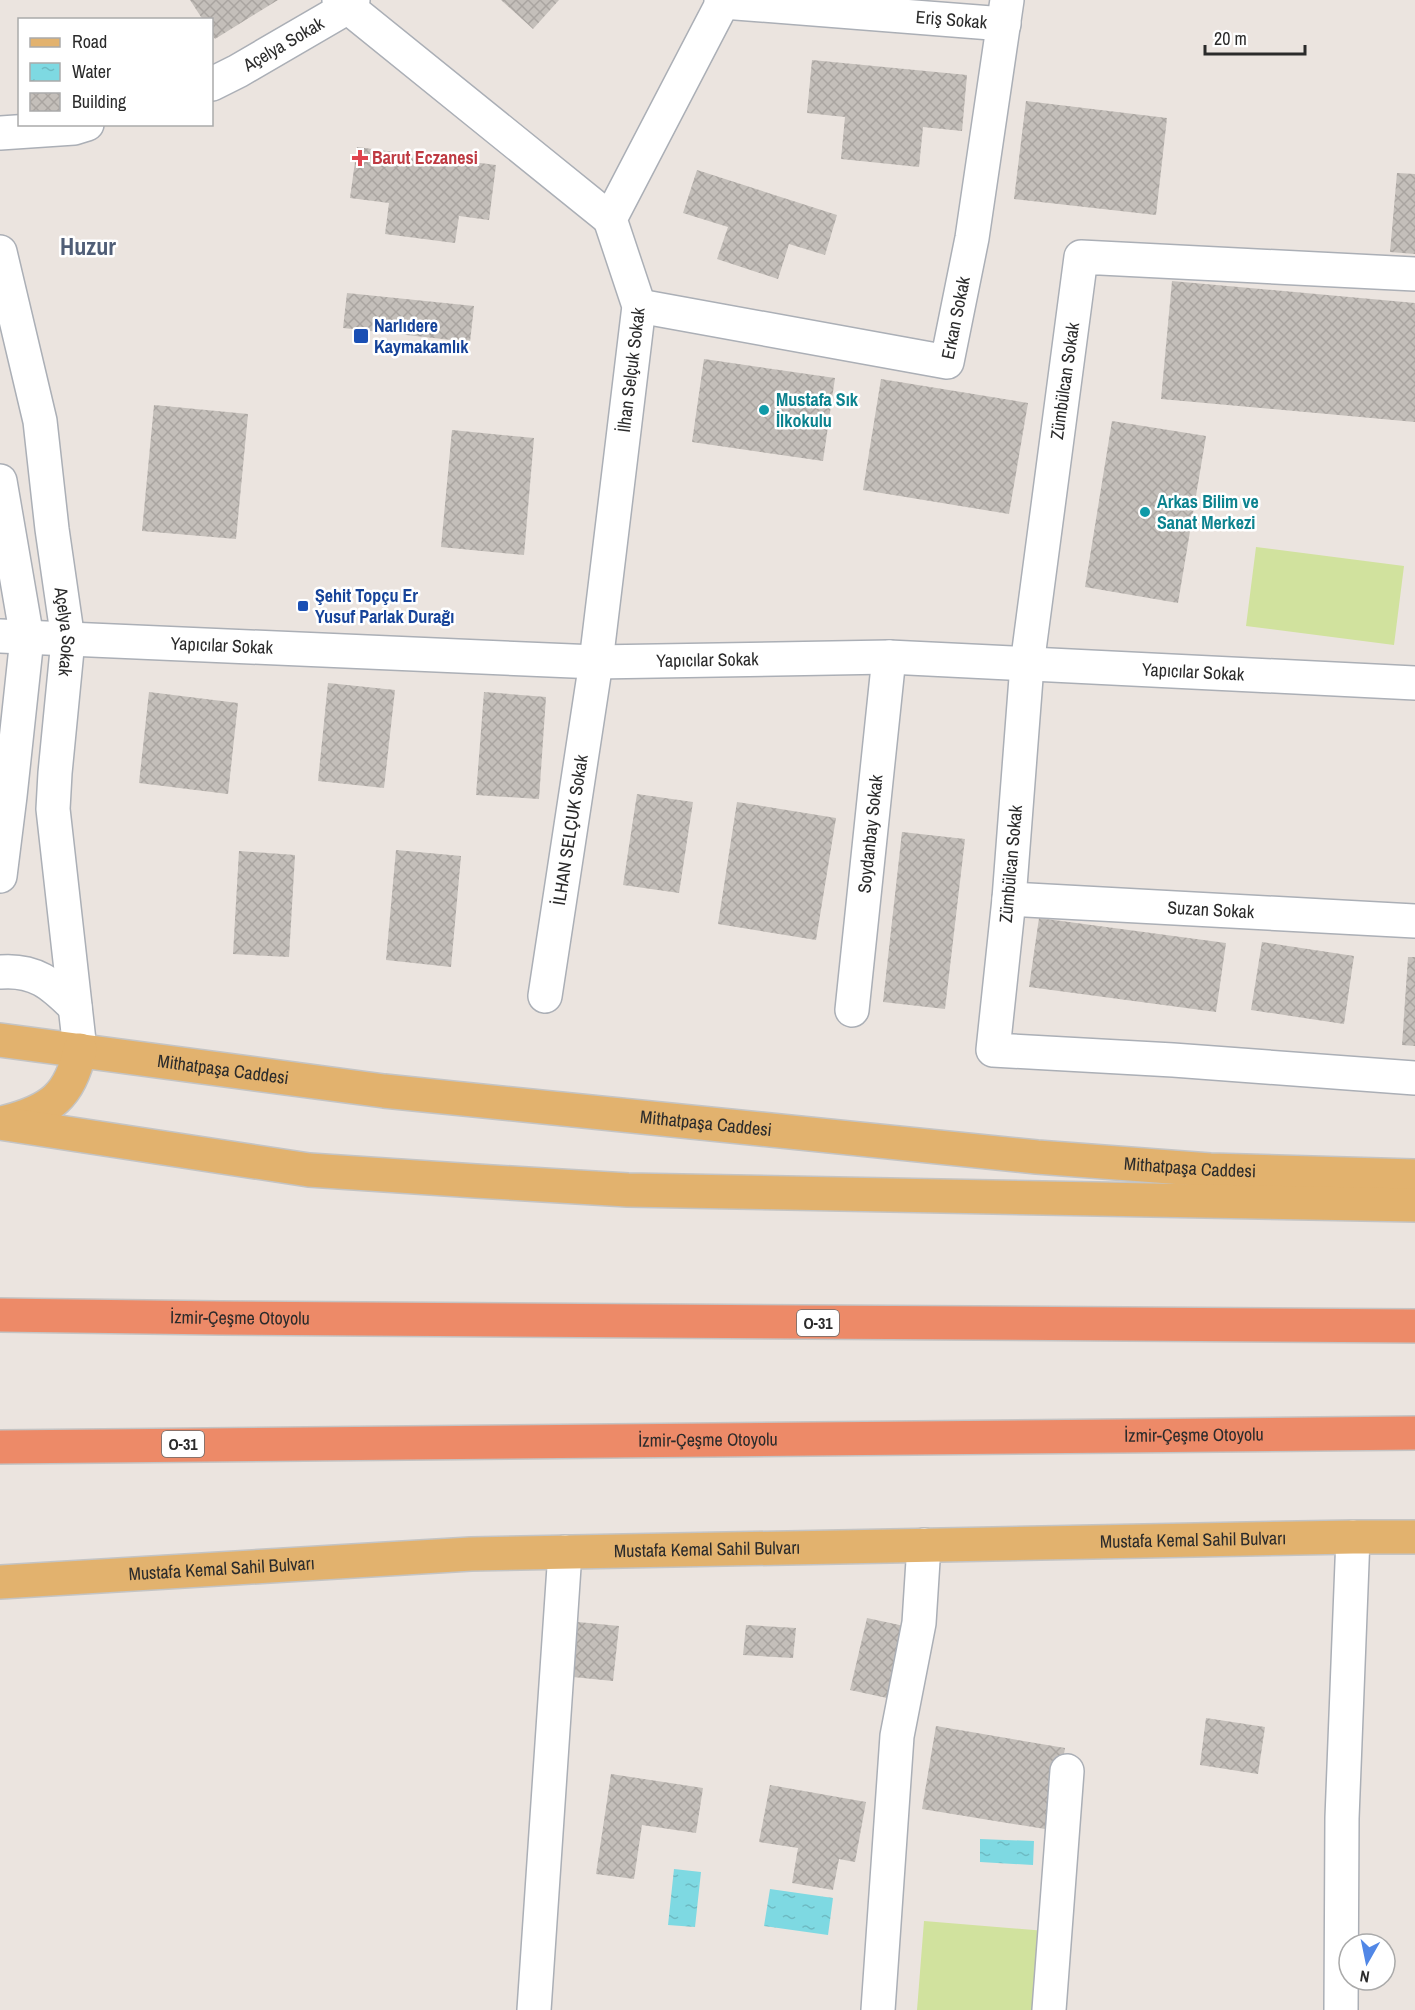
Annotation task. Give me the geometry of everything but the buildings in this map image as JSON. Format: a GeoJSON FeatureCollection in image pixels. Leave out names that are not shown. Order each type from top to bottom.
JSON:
{"type":"FeatureCollection","features":[{"type":"Feature","properties":{"kind":"highway","name":"İzmir-Çeşme Otoyolu"},"geometry":{"type":"LineString","coordinates":[[0,1315],[268,1319],[1415,1326]]}},
{"type":"Feature","properties":{"kind":"highway","name":"İzmir-Çeşme Otoyolu"},"geometry":{"type":"LineString","coordinates":[[0,1447],[1415,1433]]}},
{"type":"Feature","properties":{"kind":"main road","name":"Mithatpaşa Caddesi"},"geometry":{"type":"LineString","coordinates":[[0,1040],[384,1091],[1037,1156],[1210,1170],[1415,1176]]}},
{"type":"Feature","properties":{"kind":"main road"},"geometry":{"type":"LineString","coordinates":[[2,1123],[28,1116],[45,1107],[63,1092],[75,1072],[81,1050]]}},
{"type":"Feature","properties":{"kind":"main road","name":"Mithatpaşa Caddesi"},"geometry":{"type":"LineString","coordinates":[[2,1123],[309,1170],[476,1181],[674,1191],[1415,1205]]}},
{"type":"Feature","properties":{"kind":"main road","name":"Mustafa Kemal Sahil Bulvarı"},"geometry":{"type":"LineString","coordinates":[[0,1582],[471,1554],[1415,1537]]}},
{"type":"Feature","properties":{"kind":"street","name":"Eriş Sokak"},"geometry":{"type":"LineString","coordinates":[[722,1],[1005,12]]}},
{"type":"Feature","properties":{"kind":"street"},"geometry":{"type":"LineString","coordinates":[[347,2],[610,219],[722,1]]}},
{"type":"Feature","properties":{"kind":"street","name":"Açelya Sokak"},"geometry":{"type":"LineString","coordinates":[[213,84],[238,71],[347,2]]}},
{"type":"Feature","properties":{"kind":"street","name":"Erkan Sokak"},"geometry":{"type":"LineString","coordinates":[[639,306],[946,362],[972,238],[1005,12]]}},
{"type":"Feature","properties":{"kind":"street"},"geometry":{"type":"LineString","coordinates":[[0,133],[80,126]]}},
{"type":"Feature","properties":{"kind":"street","name":"İlhan Selçuk Sokak"},"geometry":{"type":"LineString","coordinates":[[596,662],[639,306],[610,219]]}},
{"type":"Feature","properties":{"kind":"street","name":"Açelya Sokak"},"geometry":{"type":"LineString","coordinates":[[0,252],[40,421],[68,640],[53,809],[81,1050]]}},
{"type":"Feature","properties":{"kind":"street","name":"Zümbülcan Sokak"},"geometry":{"type":"LineString","coordinates":[[1415,274],[1081,257],[1027,665],[993,1050],[1173,1059],[1415,1078]]}},
{"type":"Feature","properties":{"kind":"street","name":"Açelya Sokak"},"geometry":{"type":"LineString","coordinates":[[0,481],[13,637],[10,796],[0,876]]}},
{"type":"Feature","properties":{"kind":"street","name":"Yapıcılar Sokak"},"geometry":{"type":"LineString","coordinates":[[13,637],[596,662],[889,657],[1415,683]]}},
{"type":"Feature","properties":{"kind":"street","name":"Soydanbay Sokak"},"geometry":{"type":"LineString","coordinates":[[852,1010],[889,657]]}},
{"type":"Feature","properties":{"kind":"street","name":"İLHAN SELÇUK Sokak"},"geometry":{"type":"LineString","coordinates":[[545,996],[596,662]]}},
{"type":"Feature","properties":{"kind":"street","name":"Suzan Sokak"},"geometry":{"type":"LineString","coordinates":[[1008,899],[1415,921]]}},
{"type":"Feature","properties":{"kind":"street"},"geometry":{"type":"LineString","coordinates":[[0,972],[13,970],[35,975],[55,987],[75,1008]]}},
{"type":"Feature","properties":{"kind":"street"},"geometry":{"type":"LineString","coordinates":[[1341,2010],[1342,1818],[1353,1537]]}},
{"type":"Feature","properties":{"kind":"street"},"geometry":{"type":"LineString","coordinates":[[878,2010],[897,1736],[919,1623],[924,1545]]}},
{"type":"Feature","properties":{"kind":"street"},"geometry":{"type":"LineString","coordinates":[[534,2010],[565,1552]]}},
{"type":"Feature","properties":{"kind":"street"},"geometry":{"type":"LineString","coordinates":[[1049,2010],[1067,1771]]}},
{"type":"Feature","properties":{"kind":"green space"},"geometry":{"type":"Polygon","coordinates":[[[1256,547],[1404,566],[1394,645],[1246,626],[1256,547]]]}},
{"type":"Feature","properties":{"kind":"green space"},"geometry":{"type":"Polygon","coordinates":[[[924,1921],[1070,1933],[1064,2010],[917,2010],[924,1921]]]}},
{"type":"Feature","properties":{"kind":"water"},"geometry":{"type":"Polygon","coordinates":[[[980,1839],[1034,1841],[1033,1865],[980,1862],[980,1839]]]}},
{"type":"Feature","properties":{"kind":"water"},"geometry":{"type":"Polygon","coordinates":[[[674,1869],[701,1872],[695,1927],[668,1925],[674,1869]]]}},
{"type":"Feature","properties":{"kind":"water"},"geometry":{"type":"Polygon","coordinates":[[[770,1889],[833,1898],[828,1935],[764,1926],[770,1889]]]}},
{"type":"Feature","properties":{"kind":"place","name":"Barut Eczanesi"},"geometry":{"type":"Point","coordinates":[360,158]}},
{"type":"Feature","properties":{"kind":"place","name":"Narlıdere Kaymakamlık"},"geometry":{"type":"Point","coordinates":[361,336]}},
{"type":"Feature","properties":{"kind":"place","name":"Mustafa Sık İlkokulu"},"geometry":{"type":"Point","coordinates":[764,410]}},
{"type":"Feature","properties":{"kind":"place","name":"Arkas Bilim ve Sanat Merkezi"},"geometry":{"type":"Point","coordinates":[1145,512]}},
{"type":"Feature","properties":{"kind":"place","name":"Şehit Topçu Er Yusuf Parlak Durağı"},"geometry":{"type":"Point","coordinates":[303,606]}},
{"type":"Feature","properties":{"kind":"district","name":"Huzur"},"geometry":{"type":"Point","coordinates":[88,247]}}]}
